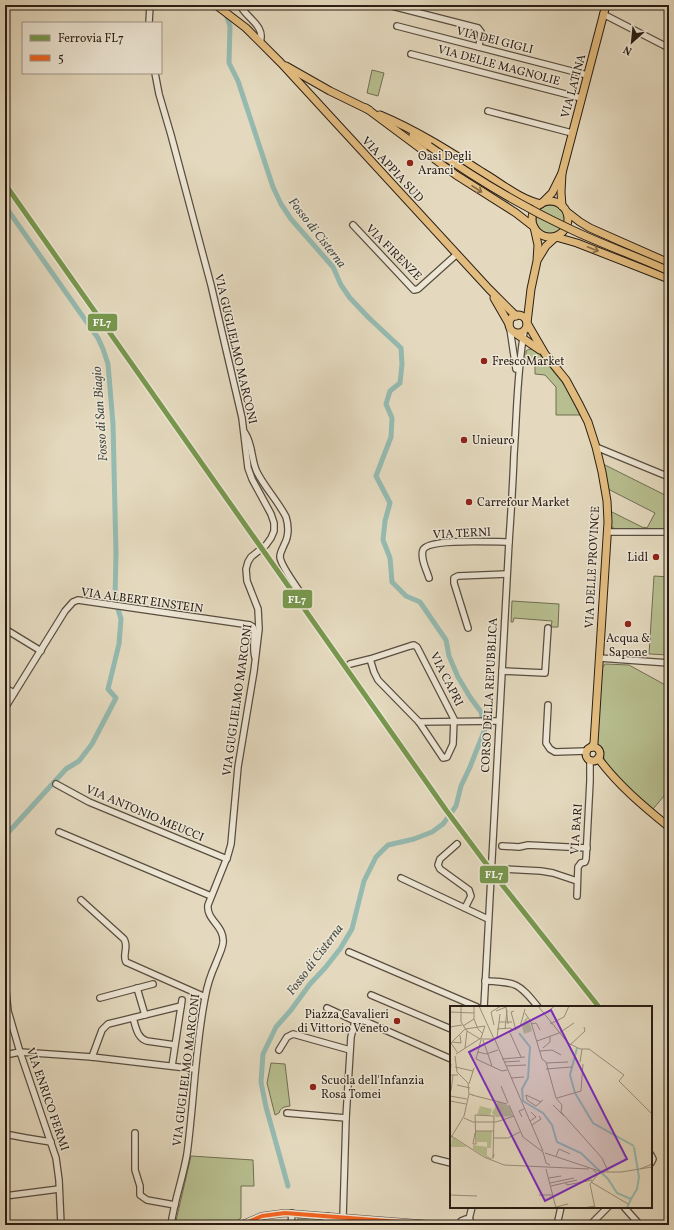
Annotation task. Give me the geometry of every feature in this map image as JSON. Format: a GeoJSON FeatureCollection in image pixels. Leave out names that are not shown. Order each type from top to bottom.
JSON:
{"type":"FeatureCollection","features":[{"type":"Feature","properties":{"kind":"main road","name":"VIA LATINA"},"geometry":{"type":"LineString","coordinates":[[562,206],[560,192],[562,173],[606,5]]}},
{"type":"Feature","properties":{"kind":"main road"},"geometry":{"type":"LineString","coordinates":[[219,7],[241,24],[281,63],[324,88],[418,134],[515,193],[541,204],[545,202],[554,202],[562,206],[567,212],[584,225],[669,263]]}},
{"type":"Feature","properties":{"kind":"main road","name":"VIA APPIA SUD"},"geometry":{"type":"LineString","coordinates":[[281,63],[489,290],[517,316],[524,318],[527,323]]}},
{"type":"Feature","properties":{"kind":"main road"},"geometry":{"type":"LineString","coordinates":[[366,108],[401,128],[471,174],[528,208],[581,234],[669,271]]}},
{"type":"Feature","properties":{"kind":"main road"},"geometry":{"type":"LineString","coordinates":[[366,108],[456,175],[516,213],[534,227],[536,232],[545,237],[556,237],[577,243],[669,279]]}},
{"type":"Feature","properties":{"kind":"main road","name":"VIA LATINA"},"geometry":{"type":"LineString","coordinates":[[538,261],[538,245],[532,218],[533,214],[538,206],[552,193],[562,173]]}},
{"type":"Feature","properties":{"kind":"main road","name":"VIA LATINA"},"geometry":{"type":"LineString","coordinates":[[523,335],[527,326],[531,289],[538,261],[544,249],[567,227],[567,212]]}},
{"type":"Feature","properties":{"kind":"main road","name":"VIA LATINA"},"geometry":{"type":"LineString","coordinates":[[511,329],[511,318],[517,316],[531,289]]}},
{"type":"Feature","properties":{"kind":"main road","name":"VIA APPIA SUD"},"geometry":{"type":"LineString","coordinates":[[489,290],[511,329]]}},
{"type":"Feature","properties":{"kind":"main road","name":"VIA DELLE PROVINCE"},"geometry":{"type":"LineString","coordinates":[[527,323],[545,354],[562,375],[585,415],[596,447],[606,493],[608,515],[598,658],[594,743],[590,749]]}},
{"type":"Feature","properties":{"kind":"main road"},"geometry":{"type":"LineString","coordinates":[[511,329],[523,335]]}},
{"type":"Feature","properties":{"kind":"main road","name":"VIA DELLE PROVINCE"},"geometry":{"type":"LineString","coordinates":[[523,335],[545,354]]}},
{"type":"Feature","properties":{"kind":"main road"},"geometry":{"type":"LineString","coordinates":[[598,758],[590,760],[586,755],[590,749],[596,748],[599,752],[598,758],[631,795],[669,827]]}},
{"type":"Feature","properties":{"kind":"street"},"geometry":{"type":"LineString","coordinates":[[149,22],[150,5]]}},
{"type":"Feature","properties":{"kind":"street"},"geometry":{"type":"LineString","coordinates":[[240,5],[261,31],[262,35],[260,42]]}},
{"type":"Feature","properties":{"kind":"street"},"geometry":{"type":"LineString","coordinates":[[388,5],[478,28],[482,32],[479,47]]}},
{"type":"Feature","properties":{"kind":"street"},"geometry":{"type":"LineString","coordinates":[[603,14],[669,48]]}},
{"type":"Feature","properties":{"kind":"street","name":"VIA DEI GIGLI"},"geometry":{"type":"LineString","coordinates":[[397,26],[587,75]]}},
{"type":"Feature","properties":{"kind":"street","name":"VIA DELLE MAGNOLIE"},"geometry":{"type":"LineString","coordinates":[[411,54],[581,98]]}},
{"type":"Feature","properties":{"kind":"street","name":"VIA GUGLIELMO MARCONI"},"geometry":{"type":"LineString","coordinates":[[155,74],[159,94],[211,284],[242,418],[247,462],[250,474],[274,521],[270,541],[256,552],[249,560],[246,571],[247,582],[256,601],[259,613],[259,634],[238,767],[232,841],[227,859],[208,905],[209,914],[220,930],[223,942],[205,997],[195,1069],[186,1160],[175,1205],[172,1225]]}},
{"type":"Feature","properties":{"kind":"street"},"geometry":{"type":"LineString","coordinates":[[488,111],[572,132]]}},
{"type":"Feature","properties":{"kind":"street","name":"VIA FIRENZE"},"geometry":{"type":"LineString","coordinates":[[353,225],[414,290],[418,289],[457,254]]}},
{"type":"Feature","properties":{"kind":"street","name":"CORSO DELLA REPUBBLICA"},"geometry":{"type":"LineString","coordinates":[[511,329],[517,384]]}},
{"type":"Feature","properties":{"kind":"street","name":"CORSO DELLA REPUBBLICA"},"geometry":{"type":"LineString","coordinates":[[484,1006],[507,574],[513,491],[517,384],[523,335]]}},
{"type":"Feature","properties":{"kind":"street"},"geometry":{"type":"LineString","coordinates":[[520,356],[525,349],[533,344]]}},
{"type":"Feature","properties":{"kind":"street"},"geometry":{"type":"LineString","coordinates":[[244,431],[249,441],[253,463],[257,473],[286,517],[288,533],[287,540],[281,552],[281,559],[284,567],[304,598]]}},
{"type":"Feature","properties":{"kind":"street"},"geometry":{"type":"LineString","coordinates":[[596,447],[669,477]]}},
{"type":"Feature","properties":{"kind":"street"},"geometry":{"type":"LineString","coordinates":[[607,532],[669,532]]}},
{"type":"Feature","properties":{"kind":"street","name":"VIA TERNI"},"geometry":{"type":"LineString","coordinates":[[429,578],[422,555],[427,547],[443,543],[458,542],[509,542]]}},
{"type":"Feature","properties":{"kind":"street"},"geometry":{"type":"LineString","coordinates":[[468,628],[454,583],[454,578],[458,576],[507,574]]}},
{"type":"Feature","properties":{"kind":"street","name":"VIA ALBERT EINSTEIN"},"geometry":{"type":"LineString","coordinates":[[5,708],[68,608],[73,602],[81,600],[250,625],[254,629],[253,650],[256,659]]}},
{"type":"Feature","properties":{"kind":"street"},"geometry":{"type":"LineString","coordinates":[[502,671],[545,673],[548,628]]}},
{"type":"Feature","properties":{"kind":"street"},"geometry":{"type":"LineString","coordinates":[[5,629],[41,651]]}},
{"type":"Feature","properties":{"kind":"street","name":"VIA CAPRI"},"geometry":{"type":"LineString","coordinates":[[350,664],[411,645],[417,647],[455,721]]}},
{"type":"Feature","properties":{"kind":"street"},"geometry":{"type":"LineString","coordinates":[[598,658],[669,663]]}},
{"type":"Feature","properties":{"kind":"street"},"geometry":{"type":"LineString","coordinates":[[370,659],[378,680],[419,722],[443,758],[449,755],[455,721]]}},
{"type":"Feature","properties":{"kind":"street"},"geometry":{"type":"LineString","coordinates":[[5,688],[14,693]]}},
{"type":"Feature","properties":{"kind":"street"},"geometry":{"type":"LineString","coordinates":[[548,705],[546,743],[548,748],[555,752],[590,749]]}},
{"type":"Feature","properties":{"kind":"street"},"geometry":{"type":"LineString","coordinates":[[419,722],[499,721]]}},
{"type":"Feature","properties":{"kind":"street","name":"VIA BARI"},"geometry":{"type":"LineString","coordinates":[[577,896],[579,865],[586,861],[590,760]]}},
{"type":"Feature","properties":{"kind":"street","name":"VIA ANTONIO MEUCCI"},"geometry":{"type":"LineString","coordinates":[[56,784],[92,803],[227,859]]}},
{"type":"Feature","properties":{"kind":"street"},"geometry":{"type":"LineString","coordinates":[[59,832],[211,896]]}},
{"type":"Feature","properties":{"kind":"street"},"geometry":{"type":"LineString","coordinates":[[457,844],[439,861],[438,865],[440,869],[471,893],[465,908]]}},
{"type":"Feature","properties":{"kind":"street"},"geometry":{"type":"LineString","coordinates":[[502,846],[528,845],[587,848]]}},
{"type":"Feature","properties":{"kind":"street"},"geometry":{"type":"LineString","coordinates":[[501,869],[545,871],[577,881]]}},
{"type":"Feature","properties":{"kind":"street"},"geometry":{"type":"LineString","coordinates":[[401,878],[488,919]]}},
{"type":"Feature","properties":{"kind":"street"},"geometry":{"type":"LineString","coordinates":[[80,900],[125,940],[127,948],[124,957],[126,962],[205,997]]}},
{"type":"Feature","properties":{"kind":"street"},"geometry":{"type":"LineString","coordinates":[[350,952],[475,1006]]}},
{"type":"Feature","properties":{"kind":"street"},"geometry":{"type":"LineString","coordinates":[[485,981],[515,984],[525,991],[537,1006]]}},
{"type":"Feature","properties":{"kind":"street","name":"VIA ENRICO FERMI"},"geometry":{"type":"LineString","coordinates":[[5,982],[8,1011],[57,1163],[61,1225]]}},
{"type":"Feature","properties":{"kind":"street"},"geometry":{"type":"LineString","coordinates":[[100,998],[153,984]]}},
{"type":"Feature","properties":{"kind":"street"},"geometry":{"type":"LineString","coordinates":[[137,988],[145,1015]]}},
{"type":"Feature","properties":{"kind":"street"},"geometry":{"type":"LineString","coordinates":[[371,995],[450,1029]]}},
{"type":"Feature","properties":{"kind":"street"},"geometry":{"type":"LineString","coordinates":[[92,1057],[102,1031],[109,1023],[145,1015],[181,1003],[172,1066]]}},
{"type":"Feature","properties":{"kind":"street"},"geometry":{"type":"LineString","coordinates":[[327,1008],[355,1021],[365,1021],[450,1059]]}},
{"type":"Feature","properties":{"kind":"street"},"geometry":{"type":"LineString","coordinates":[[133,1018],[139,1036],[142,1040],[175,1044]]}},
{"type":"Feature","properties":{"kind":"street"},"geometry":{"type":"LineString","coordinates":[[343,1217],[350,1050],[355,1021]]}},
{"type":"Feature","properties":{"kind":"street"},"geometry":{"type":"LineString","coordinates":[[279,1050],[286,1037],[293,1034],[350,1050]]}},
{"type":"Feature","properties":{"kind":"street"},"geometry":{"type":"LineString","coordinates":[[5,1054],[20,1052],[92,1057],[195,1069]]}},
{"type":"Feature","properties":{"kind":"street"},"geometry":{"type":"LineString","coordinates":[[287,1113],[346,1118]]}},
{"type":"Feature","properties":{"kind":"street"},"geometry":{"type":"LineString","coordinates":[[5,1134],[51,1142]]}},
{"type":"Feature","properties":{"kind":"street"},"geometry":{"type":"LineString","coordinates":[[135,1134],[135,1172],[140,1186],[140,1196],[145,1199],[175,1205]]}},
{"type":"Feature","properties":{"kind":"street"},"geometry":{"type":"LineString","coordinates":[[435,1159],[450,1163]]}},
{"type":"Feature","properties":{"kind":"street"},"geometry":{"type":"LineString","coordinates":[[5,1196],[59,1189]]}},
{"type":"Feature","properties":{"kind":"street"},"geometry":{"type":"LineString","coordinates":[[460,1225],[461,1221],[464,1219],[470,1222],[472,1208]]}},
{"type":"Feature","properties":{"kind":"street"},"geometry":{"type":"LineString","coordinates":[[557,1225],[561,1208]]}},
{"type":"Feature","properties":{"kind":"street"},"geometry":{"type":"LineString","coordinates":[[590,1225],[607,1208]]}},
{"type":"Feature","properties":{"kind":"street"},"geometry":{"type":"LineString","coordinates":[[625,1208],[640,1225]]}},
{"type":"Feature","properties":{"kind":"street"},"geometry":{"type":"LineString","coordinates":[[241,1225],[267,1215],[292,1213],[439,1225]]}},
{"type":"Feature","properties":{"kind":"street"},"geometry":{"type":"LineString","coordinates":[[291,1225],[292,1213]]}},
{"type":"Feature","properties":{"kind":"street"},"geometry":{"type":"LineString","coordinates":[[325,1225],[327,1216]]}},
{"type":"Feature","properties":{"kind":"green space"},"geometry":{"type":"Polygon","coordinates":[[[372,70],[384,73],[378,96],[367,93],[372,70]]]}},
{"type":"Feature","properties":{"kind":"green space"},"geometry":{"type":"Polygon","coordinates":[[[551,205],[562,209],[566,220],[562,231],[551,235],[540,231],[536,220],[540,209],[551,205]]]}},
{"type":"Feature","properties":{"kind":"green space"},"geometry":{"type":"Polygon","coordinates":[[[529,349],[536,350],[566,387],[580,415],[556,415],[556,387],[545,375],[535,374],[535,362],[526,361],[526,351],[529,349]]]}},
{"type":"Feature","properties":{"kind":"green space"},"geometry":{"type":"Polygon","coordinates":[[[603,464],[669,497],[669,530],[615,529],[611,526],[610,511],[644,528],[647,528],[655,513],[608,489],[603,464]]]}},
{"type":"Feature","properties":{"kind":"green space"},"geometry":{"type":"Polygon","coordinates":[[[654,576],[669,577],[669,655],[649,654],[654,576]]]}},
{"type":"Feature","properties":{"kind":"green space"},"geometry":{"type":"Polygon","coordinates":[[[512,601],[559,604],[558,627],[551,627],[552,621],[514,618],[513,622],[511,622],[512,601]]]}},
{"type":"Feature","properties":{"kind":"green space"},"geometry":{"type":"Polygon","coordinates":[[[605,664],[629,665],[669,687],[669,790],[653,809],[614,773],[605,761],[602,749],[598,745],[596,739],[602,668],[605,664]]]}},
{"type":"Feature","properties":{"kind":"green space"},"geometry":{"type":"Polygon","coordinates":[[[271,1063],[285,1064],[290,1106],[283,1108],[275,1115],[267,1083],[271,1063]]]}},
{"type":"Feature","properties":{"kind":"green space"},"geometry":{"type":"Polygon","coordinates":[[[191,1156],[253,1160],[254,1186],[241,1186],[241,1218],[232,1225],[175,1225],[191,1156]]]}},
{"type":"Feature","properties":{"kind":"green space"},"geometry":{"type":"Polygon","coordinates":[[[298,1218],[324,1219],[322,1225],[297,1225],[298,1218]]]}},
{"type":"Feature","properties":{"kind":"waterway","name":"Fosso di Cisterna"},"geometry":{"type":"LineString","coordinates":[[223,5],[230,26],[229,63],[238,81],[273,187],[281,204],[291,219],[333,267],[341,285],[350,298],[401,348],[402,364],[400,383],[390,391],[386,404],[392,418],[391,437],[376,476],[390,503],[385,521],[383,540],[390,558],[392,582],[406,596],[420,602],[446,640],[449,656],[458,677],[481,712],[485,729],[461,786],[456,806],[443,824],[432,832],[414,839],[388,845],[376,857],[364,881],[352,929],[340,949],[276,1027],[263,1054],[261,1082],[266,1107],[288,1186]]}},
{"type":"Feature","properties":{"kind":"waterway","name":"Fosso di San Biagio"},"geometry":{"type":"LineString","coordinates":[[5,206],[98,338],[108,364],[113,424],[116,554],[115,598],[117,604]]}},
{"type":"Feature","properties":{"kind":"waterway","name":"Fosso di San Biagio"},"geometry":{"type":"LineString","coordinates":[[5,836],[66,769],[79,761],[92,744],[116,698],[108,689],[119,644],[121,619],[118,609]]}},
{"type":"Feature","properties":{"kind":"rail line","name":"FL7"},"geometry":{"type":"LineString","coordinates":[[5,184],[446,810],[496,877],[598,1006]]}},
{"type":"Feature","properties":{"kind":"transit line","name":"5"},"geometry":{"type":"LineString","coordinates":[[241,1225],[262,1216],[285,1213],[439,1225]]}},
{"type":"Feature","properties":{"kind":"place","name":"Oasi Degli Aranci"},"geometry":{"type":"Point","coordinates":[410,163]}},
{"type":"Feature","properties":{"kind":"place","name":"FrescoMarket"},"geometry":{"type":"Point","coordinates":[484,361]}},
{"type":"Feature","properties":{"kind":"place","name":"Unieuro"},"geometry":{"type":"Point","coordinates":[464,440]}},
{"type":"Feature","properties":{"kind":"place","name":"Carrefour Market"},"geometry":{"type":"Point","coordinates":[469,502]}},
{"type":"Feature","properties":{"kind":"place","name":"Lidl"},"geometry":{"type":"Point","coordinates":[656,557]}},
{"type":"Feature","properties":{"kind":"place","name":"Acqua & Sapone"},"geometry":{"type":"Point","coordinates":[628,624]}},
{"type":"Feature","properties":{"kind":"place","name":"Piazza Cavalieri di Vittorio Veneto"},"geometry":{"type":"Point","coordinates":[397,1021]}},
{"type":"Feature","properties":{"kind":"place","name":"Scuola dell'Infanzia Rosa Tomei"},"geometry":{"type":"Point","coordinates":[313,1087]}}]}
